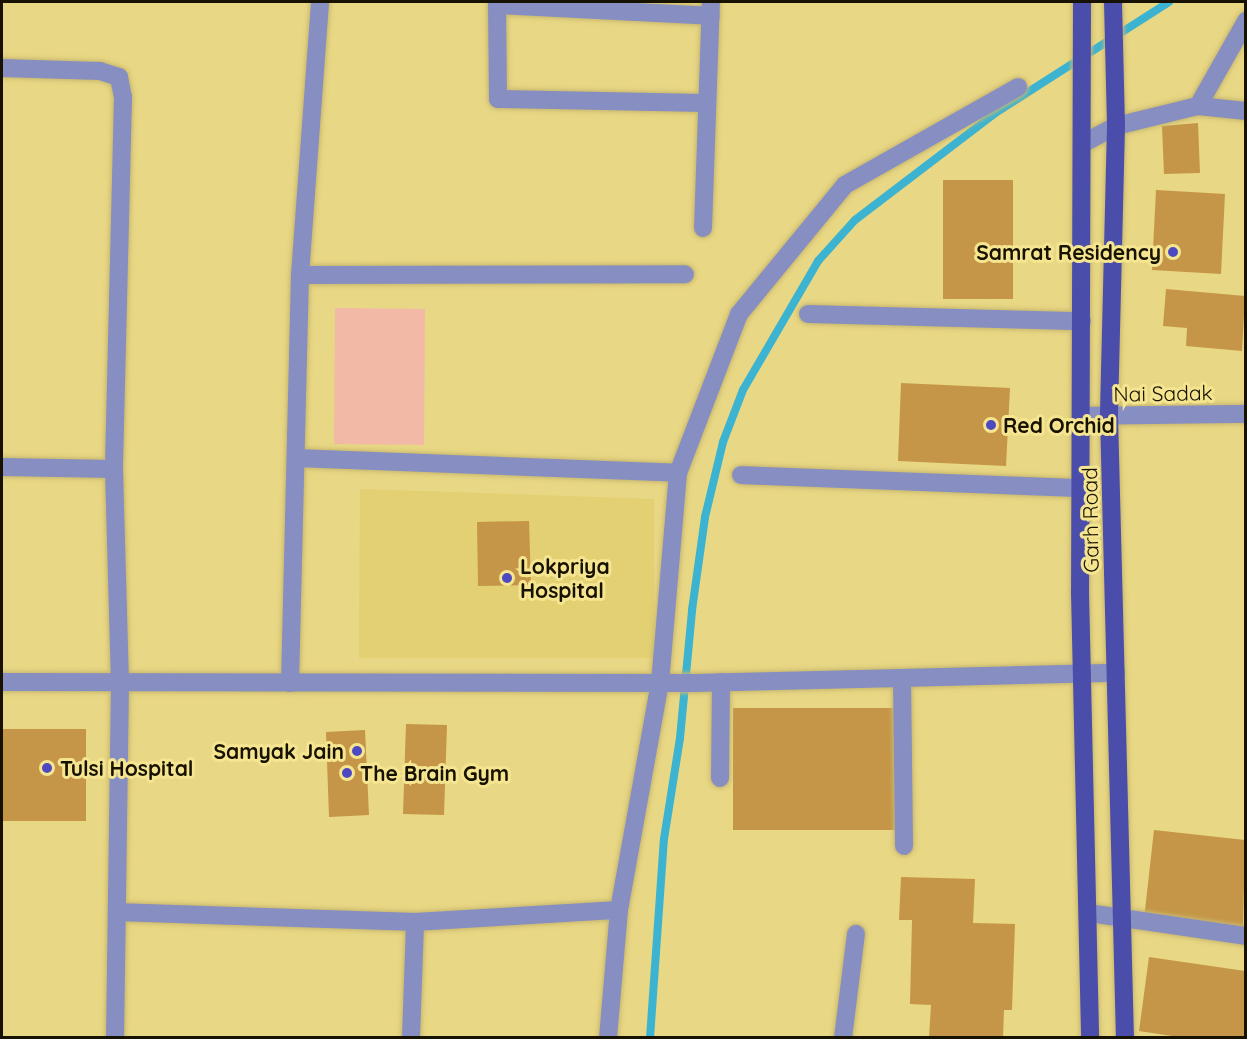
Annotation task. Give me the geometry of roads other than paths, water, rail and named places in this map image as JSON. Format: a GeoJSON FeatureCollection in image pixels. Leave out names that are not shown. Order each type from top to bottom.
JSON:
{"type":"FeatureCollection","features":[{"type":"Feature","properties":{"kind":"main road","name":"Garh Road"},"geometry":{"type":"LineString","coordinates":[[1113,4],[1116,126],[1109,416],[1125,1038]]}},
{"type":"Feature","properties":{"kind":"main road","name":"Garh Road"},"geometry":{"type":"LineString","coordinates":[[1082,6],[1081,488],[1090,1038]]}},
{"type":"Feature","properties":{"kind":"street"},"geometry":{"type":"LineString","coordinates":[[290,683],[300,275],[320,2]]}},
{"type":"Feature","properties":{"kind":"street"},"geometry":{"type":"LineString","coordinates":[[703,228],[711,9],[497,5],[498,99],[707,103]]}},
{"type":"Feature","properties":{"kind":"street"},"geometry":{"type":"LineString","coordinates":[[1198,106],[1245,21]]}},
{"type":"Feature","properties":{"kind":"street"},"geometry":{"type":"LineString","coordinates":[[2,68],[100,71],[119,77],[123,97],[114,469],[120,682],[115,1038]]}},
{"type":"Feature","properties":{"kind":"street"},"geometry":{"type":"LineString","coordinates":[[608,1038],[619,910],[660,683],[678,473],[739,315],[844,185],[1018,87]]}},
{"type":"Feature","properties":{"kind":"street"},"geometry":{"type":"LineString","coordinates":[[1082,144],[1116,126],[1198,106],[1245,111]]}},
{"type":"Feature","properties":{"kind":"street"},"geometry":{"type":"LineString","coordinates":[[300,275],[685,274]]}},
{"type":"Feature","properties":{"kind":"street"},"geometry":{"type":"LineString","coordinates":[[808,314],[1082,321]]}},
{"type":"Feature","properties":{"kind":"street","name":"Nai Sadak"},"geometry":{"type":"LineString","coordinates":[[1081,416],[1245,414]]}},
{"type":"Feature","properties":{"kind":"street"},"geometry":{"type":"LineString","coordinates":[[296,458],[678,473]]}},
{"type":"Feature","properties":{"kind":"street"},"geometry":{"type":"LineString","coordinates":[[2,467],[114,469]]}},
{"type":"Feature","properties":{"kind":"street"},"geometry":{"type":"LineString","coordinates":[[741,476],[1081,488]]}},
{"type":"Feature","properties":{"kind":"street"},"geometry":{"type":"LineString","coordinates":[[2,682],[694,683],[1116,673]]}},
{"type":"Feature","properties":{"kind":"street"},"geometry":{"type":"LineString","coordinates":[[902,678],[904,846]]}},
{"type":"Feature","properties":{"kind":"street"},"geometry":{"type":"LineString","coordinates":[[720,778],[721,682]]}},
{"type":"Feature","properties":{"kind":"street"},"geometry":{"type":"LineString","coordinates":[[117,912],[415,922],[619,910]]}},
{"type":"Feature","properties":{"kind":"street"},"geometry":{"type":"LineString","coordinates":[[1088,913],[1245,936]]}},
{"type":"Feature","properties":{"kind":"street"},"geometry":{"type":"LineString","coordinates":[[411,1038],[415,922]]}},
{"type":"Feature","properties":{"kind":"street"},"geometry":{"type":"LineString","coordinates":[[843,1038],[856,934]]}},
{"type":"Feature","properties":{"kind":"waterway"},"geometry":{"type":"LineString","coordinates":[[650,1038],[664,839],[680,738],[692,610],[705,517],[723,442],[743,390],[818,261],[855,220],[997,112],[1169,2]]}},
{"type":"Feature","properties":{"kind":"place","name":"Samrat Residency"},"geometry":{"type":"Point","coordinates":[1173,252]}},
{"type":"Feature","properties":{"kind":"place","name":"Red Orchid"},"geometry":{"type":"Point","coordinates":[991,425]}},
{"type":"Feature","properties":{"kind":"place","name":"Lokpriya Hospital"},"geometry":{"type":"Point","coordinates":[507,578]}},
{"type":"Feature","properties":{"kind":"place","name":"Samyak Jain"},"geometry":{"type":"Point","coordinates":[357,751]}},
{"type":"Feature","properties":{"kind":"place","name":"Tulsi Hospital"},"geometry":{"type":"Point","coordinates":[47,768]}},
{"type":"Feature","properties":{"kind":"place","name":"The Brain Gym"},"geometry":{"type":"Point","coordinates":[347,773]}}]}
